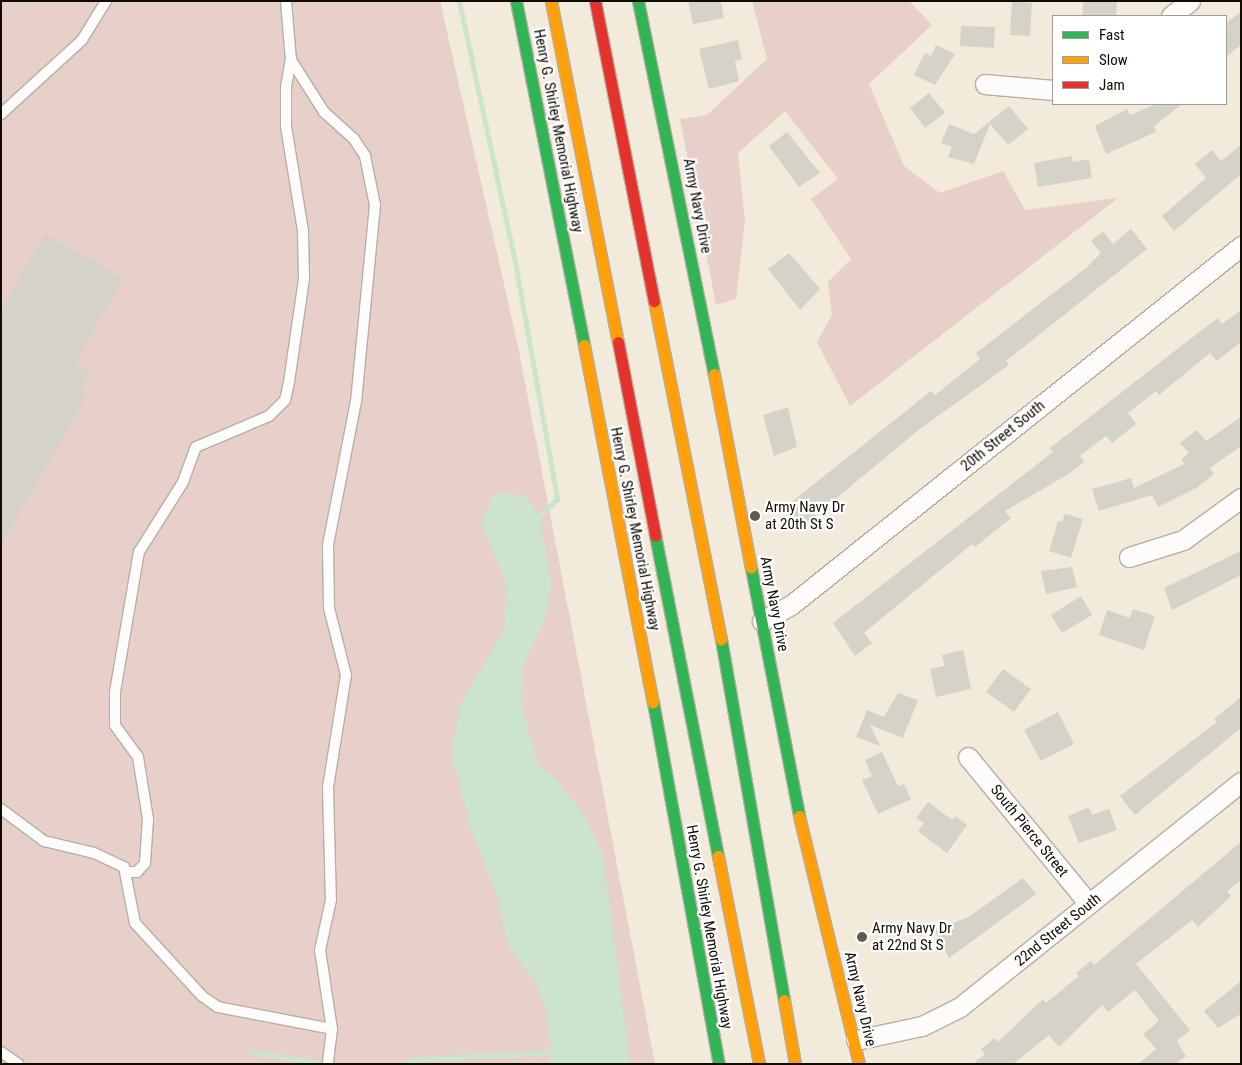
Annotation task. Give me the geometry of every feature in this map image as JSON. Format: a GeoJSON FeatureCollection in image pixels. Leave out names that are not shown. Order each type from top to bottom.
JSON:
{"type":"FeatureCollection","features":[{"type":"Feature","properties":{"kind":"main road"},"geometry":{"type":"LineString","coordinates":[[510,1],[522,33]]}},
{"type":"Feature","properties":{"kind":"main road","name":"Henry G. Shirley Memorial Highway"},"geometry":{"type":"LineString","coordinates":[[516,1],[636,612],[718,1064]]}},
{"type":"Feature","properties":{"kind":"main road"},"geometry":{"type":"LineString","coordinates":[[551,1],[759,1064]]}},
{"type":"Feature","properties":{"kind":"main road"},"geometry":{"type":"LineString","coordinates":[[595,1],[720,634],[795,1064]]}},
{"type":"Feature","properties":{"kind":"main road","name":"Army Navy Drive"},"geometry":{"type":"LineString","coordinates":[[638,1],[762,621],[794,794],[856,1040],[859,1064]]}},
{"type":"Feature","properties":{"kind":"street"},"geometry":{"type":"LineString","coordinates":[[1172,15],[1190,1]]}},
{"type":"Feature","properties":{"kind":"street"},"geometry":{"type":"LineString","coordinates":[[984,84],[1052,90]]}},
{"type":"Feature","properties":{"kind":"street","name":"20th Street South"},"geometry":{"type":"LineString","coordinates":[[762,621],[791,605],[1241,246]]}},
{"type":"Feature","properties":{"kind":"street"},"geometry":{"type":"LineString","coordinates":[[1129,557],[1183,540],[1241,498]]}},
{"type":"Feature","properties":{"kind":"street","name":"South Pierce Street"},"geometry":{"type":"LineString","coordinates":[[968,757],[1089,904]]}},
{"type":"Feature","properties":{"kind":"street","name":"22nd Street South"},"geometry":{"type":"LineString","coordinates":[[856,1040],[922,1026],[960,1006],[1241,782]]}},
{"type":"Feature","properties":{"kind":"lane"},"geometry":{"type":"LineString","coordinates":[[1,114],[82,40],[106,1]]}},
{"type":"Feature","properties":{"kind":"lane"},"geometry":{"type":"LineString","coordinates":[[1,809],[44,841],[94,853],[128,872],[137,872],[145,863],[148,819],[138,757],[115,724],[115,692],[139,552],[183,482],[196,447],[270,416],[285,400],[289,382],[304,279],[303,231],[286,126],[286,87],[291,60],[286,1]]}},
{"type":"Feature","properties":{"kind":"lane"},"geometry":{"type":"LineString","coordinates":[[291,60],[319,106],[354,139],[366,156],[375,205],[356,401],[328,545],[329,608],[346,675],[328,788],[331,900],[320,950],[332,1029],[332,1046],[328,1064]]}},
{"type":"Feature","properties":{"kind":"lane"},"geometry":{"type":"LineString","coordinates":[[128,872],[128,901],[135,923],[202,996],[236,1012],[332,1029]]}},
{"type":"Feature","properties":{"kind":"lane"},"geometry":{"type":"LineString","coordinates":[[1,1052],[18,1064]]}},
{"type":"Feature","properties":{"kind":"shaded area"},"geometry":{"type":"Polygon","coordinates":[[[1,1],[440,1],[518,346],[655,1064],[1,1064],[1,1]]]}},
{"type":"Feature","properties":{"kind":"shaded area"},"geometry":{"type":"Polygon","coordinates":[[[752,1],[909,1],[932,25],[869,84],[904,166],[940,193],[1003,171],[1025,210],[1118,198],[850,406],[817,342],[832,315],[828,282],[851,259],[811,199],[838,179],[785,111],[738,153],[745,221],[736,299],[716,305],[680,119],[707,115],[767,59],[752,1]]]}},
{"type":"Feature","properties":{"kind":"shaded area"},"geometry":{"type":"Polygon","coordinates":[[[509,492],[528,499],[540,519],[552,586],[544,622],[522,667],[521,702],[538,766],[557,780],[584,816],[603,854],[630,1064],[548,1064],[551,1044],[546,1010],[536,982],[507,944],[498,898],[470,826],[452,755],[460,704],[504,631],[506,581],[481,524],[492,496],[509,492]]]}},
{"type":"Feature","properties":{"kind":"building"},"geometry":{"type":"Polygon","coordinates":[[[688,1],[721,1],[724,18],[693,24],[688,1]]]}},
{"type":"Feature","properties":{"kind":"building"},"geometry":{"type":"Polygon","coordinates":[[[1012,1],[1032,3],[1030,36],[1010,35],[1012,1]]]}},
{"type":"Feature","properties":{"kind":"building"},"geometry":{"type":"Polygon","coordinates":[[[1083,1],[1117,2],[1116,15],[1082,15],[1083,1]]]}},
{"type":"Feature","properties":{"kind":"building"},"geometry":{"type":"Polygon","coordinates":[[[1241,12],[1241,45],[1227,56],[1227,22],[1241,12]]]}},
{"type":"Feature","properties":{"kind":"building"},"geometry":{"type":"Polygon","coordinates":[[[961,26],[995,27],[994,48],[960,46],[961,26]]]}},
{"type":"Feature","properties":{"kind":"building"},"geometry":{"type":"Polygon","coordinates":[[[738,40],[742,59],[735,61],[739,81],[709,89],[699,49],[738,40]]]}},
{"type":"Feature","properties":{"kind":"building"},"geometry":{"type":"Polygon","coordinates":[[[936,45],[955,54],[935,85],[914,75],[925,53],[931,56],[936,45]]]}},
{"type":"Feature","properties":{"kind":"building"},"geometry":{"type":"Polygon","coordinates":[[[929,93],[945,113],[925,128],[910,108],[929,93]]]}},
{"type":"Feature","properties":{"kind":"building"},"geometry":{"type":"Polygon","coordinates":[[[1154,105],[1181,105],[1154,126],[1156,132],[1106,154],[1095,126],[1127,109],[1130,115],[1154,105]]]}},
{"type":"Feature","properties":{"kind":"building"},"geometry":{"type":"Polygon","coordinates":[[[1009,106],[1028,129],[1008,145],[990,124],[974,164],[948,157],[952,147],[941,143],[949,124],[974,134],[1009,106]]]}},
{"type":"Feature","properties":{"kind":"building"},"geometry":{"type":"Polygon","coordinates":[[[787,132],[820,173],[799,187],[769,146],[787,132]]]}},
{"type":"Feature","properties":{"kind":"building"},"geometry":{"type":"Polygon","coordinates":[[[1241,145],[1241,174],[1174,231],[1162,216],[1206,178],[1195,164],[1212,150],[1221,161],[1241,145]]]}},
{"type":"Feature","properties":{"kind":"building"},"geometry":{"type":"Polygon","coordinates":[[[1072,156],[1073,162],[1089,159],[1092,178],[1038,187],[1034,163],[1072,156]]]}},
{"type":"Feature","properties":{"kind":"building"},"geometry":{"type":"Polygon","coordinates":[[[1131,229],[1147,249],[1006,361],[1009,365],[920,429],[800,528],[784,508],[931,391],[935,395],[980,359],[976,353],[1087,267],[1101,253],[1091,241],[1103,231],[1113,244],[1131,229]]]}},
{"type":"Feature","properties":{"kind":"building"},"geometry":{"type":"Polygon","coordinates":[[[45,234],[123,278],[75,363],[90,371],[80,389],[88,394],[1,545],[1,310],[45,234]]]}},
{"type":"Feature","properties":{"kind":"building"},"geometry":{"type":"Polygon","coordinates":[[[789,253],[820,289],[800,310],[768,269],[789,253]]]}},
{"type":"Feature","properties":{"kind":"building"},"geometry":{"type":"Polygon","coordinates":[[[1241,310],[1241,342],[1217,361],[1210,353],[1159,395],[1156,391],[1128,413],[1136,424],[1112,443],[1106,436],[1080,456],[1084,462],[1070,473],[1005,511],[1011,518],[975,547],[972,544],[864,633],[872,643],[855,656],[833,623],[1053,452],[1050,448],[1185,343],[1218,318],[1222,324],[1241,310]]]}},
{"type":"Feature","properties":{"kind":"building"},"geometry":{"type":"Polygon","coordinates":[[[788,407],[797,447],[774,456],[763,415],[788,407]]]}},
{"type":"Feature","properties":{"kind":"building"},"geometry":{"type":"Polygon","coordinates":[[[1241,417],[1241,446],[1210,468],[1214,474],[1198,487],[1158,507],[1152,495],[1099,511],[1092,489],[1131,478],[1134,488],[1184,464],[1181,460],[1189,453],[1180,443],[1197,430],[1206,441],[1241,417]]]}},
{"type":"Feature","properties":{"kind":"building"},"geometry":{"type":"Polygon","coordinates":[[[1065,514],[1083,519],[1071,558],[1049,551],[1058,521],[1062,522],[1065,514]]]}},
{"type":"Feature","properties":{"kind":"building"},"geometry":{"type":"Polygon","coordinates":[[[1241,551],[1241,575],[1172,610],[1164,588],[1241,551]]]}},
{"type":"Feature","properties":{"kind":"building"},"geometry":{"type":"Polygon","coordinates":[[[1072,567],[1077,587],[1046,594],[1041,571],[1072,567]]]}},
{"type":"Feature","properties":{"kind":"building"},"geometry":{"type":"Polygon","coordinates":[[[1081,596],[1092,615],[1062,633],[1051,615],[1081,596]]]}},
{"type":"Feature","properties":{"kind":"building"},"geometry":{"type":"Polygon","coordinates":[[[1133,609],[1155,616],[1144,650],[1099,635],[1107,610],[1130,618],[1133,609]]]}},
{"type":"Feature","properties":{"kind":"building"},"geometry":{"type":"Polygon","coordinates":[[[963,650],[971,689],[936,697],[930,669],[945,666],[942,655],[963,650]]]}},
{"type":"Feature","properties":{"kind":"building"},"geometry":{"type":"Polygon","coordinates":[[[1003,669],[1031,689],[1014,712],[986,692],[1003,669]]]}},
{"type":"Feature","properties":{"kind":"building"},"geometry":{"type":"Polygon","coordinates":[[[898,693],[918,700],[903,738],[870,725],[880,746],[856,737],[867,710],[884,717],[898,693]]]}},
{"type":"Feature","properties":{"kind":"building"},"geometry":{"type":"Polygon","coordinates":[[[1241,697],[1241,728],[1135,815],[1120,796],[1217,722],[1214,719],[1241,697]]]}},
{"type":"Feature","properties":{"kind":"building"},"geometry":{"type":"Polygon","coordinates":[[[1058,712],[1074,744],[1041,761],[1024,730],[1058,712]]]}},
{"type":"Feature","properties":{"kind":"building"},"geometry":{"type":"Polygon","coordinates":[[[882,752],[898,786],[904,784],[911,799],[878,814],[862,780],[872,776],[865,760],[882,752]]]}},
{"type":"Feature","properties":{"kind":"building"},"geometry":{"type":"Polygon","coordinates":[[[928,802],[952,820],[955,816],[967,825],[947,853],[918,831],[924,823],[916,818],[928,802]]]}},
{"type":"Feature","properties":{"kind":"building"},"geometry":{"type":"Polygon","coordinates":[[[1089,807],[1092,815],[1109,809],[1117,830],[1079,843],[1068,816],[1089,807]]]}},
{"type":"Feature","properties":{"kind":"building"},"geometry":{"type":"Polygon","coordinates":[[[1241,842],[1241,880],[1227,891],[1231,896],[1198,927],[1192,920],[1136,964],[1190,1030],[1177,1041],[1186,1056],[1176,1064],[1138,1064],[1156,1049],[1143,1034],[1159,1021],[1135,990],[1108,1012],[1102,1005],[1059,1047],[1049,1035],[1013,1064],[973,1064],[985,1054],[981,1049],[995,1038],[998,1042],[1043,999],[1046,1003],[1079,976],[1076,973],[1091,961],[1094,965],[1241,842]]]}},
{"type":"Feature","properties":{"kind":"building"},"geometry":{"type":"Polygon","coordinates":[[[1023,878],[1036,894],[949,958],[935,931],[970,916],[1023,878]]]}},
{"type":"Feature","properties":{"kind":"building"},"geometry":{"type":"Polygon","coordinates":[[[1241,981],[1241,1014],[1218,1028],[1204,1011],[1241,981]]]}},
{"type":"Feature","properties":{"kind":"waterway"},"geometry":{"type":"LineString","coordinates":[[459,1],[516,268],[557,499],[533,521]]}},
{"type":"Feature","properties":{"kind":"waterway"},"geometry":{"type":"LineString","coordinates":[[251,1052],[328,1064]]}},
{"type":"Feature","properties":{"kind":"waterway"},"geometry":{"type":"LineString","coordinates":[[403,1064],[418,1059],[556,1052]]}},
{"type":"Feature","properties":{"kind":"traffic: fast"},"geometry":{"type":"LineString","coordinates":[[516,1],[584,345]]}},
{"type":"Feature","properties":{"kind":"traffic: fast"},"geometry":{"type":"LineString","coordinates":[[638,1],[714,374]]}},
{"type":"Feature","properties":{"kind":"traffic: fast"},"geometry":{"type":"LineString","coordinates":[[655,535],[718,856]]}},
{"type":"Feature","properties":{"kind":"traffic: fast"},"geometry":{"type":"LineString","coordinates":[[751,568],[799,816]]}},
{"type":"Feature","properties":{"kind":"traffic: fast"},"geometry":{"type":"LineString","coordinates":[[721,639],[784,1000]]}},
{"type":"Feature","properties":{"kind":"traffic: fast"},"geometry":{"type":"LineString","coordinates":[[653,702],[719,1064]]}},
{"type":"Feature","properties":{"kind":"traffic: slow"},"geometry":{"type":"LineString","coordinates":[[551,1],[618,342]]}},
{"type":"Feature","properties":{"kind":"traffic: slow"},"geometry":{"type":"LineString","coordinates":[[654,301],[721,639]]}},
{"type":"Feature","properties":{"kind":"traffic: slow"},"geometry":{"type":"LineString","coordinates":[[584,345],[653,702]]}},
{"type":"Feature","properties":{"kind":"traffic: slow"},"geometry":{"type":"LineString","coordinates":[[714,374],[751,568]]}},
{"type":"Feature","properties":{"kind":"traffic: slow"},"geometry":{"type":"LineString","coordinates":[[799,816],[859,1064]]}},
{"type":"Feature","properties":{"kind":"traffic: slow"},"geometry":{"type":"LineString","coordinates":[[718,856],[759,1064]]}},
{"type":"Feature","properties":{"kind":"traffic: slow"},"geometry":{"type":"LineString","coordinates":[[784,1000],[795,1064]]}},
{"type":"Feature","properties":{"kind":"traffic: jam"},"geometry":{"type":"LineString","coordinates":[[595,1],[654,301]]}},
{"type":"Feature","properties":{"kind":"traffic: jam"},"geometry":{"type":"LineString","coordinates":[[618,342],[655,535]]}},
{"type":"Feature","properties":{"kind":"place","name":"Army Navy Dr at 20th St S"},"geometry":{"type":"Point","coordinates":[755,516]}},
{"type":"Feature","properties":{"kind":"place","name":"Army Navy Dr at 22nd St S"},"geometry":{"type":"Point","coordinates":[862,937]}}]}
